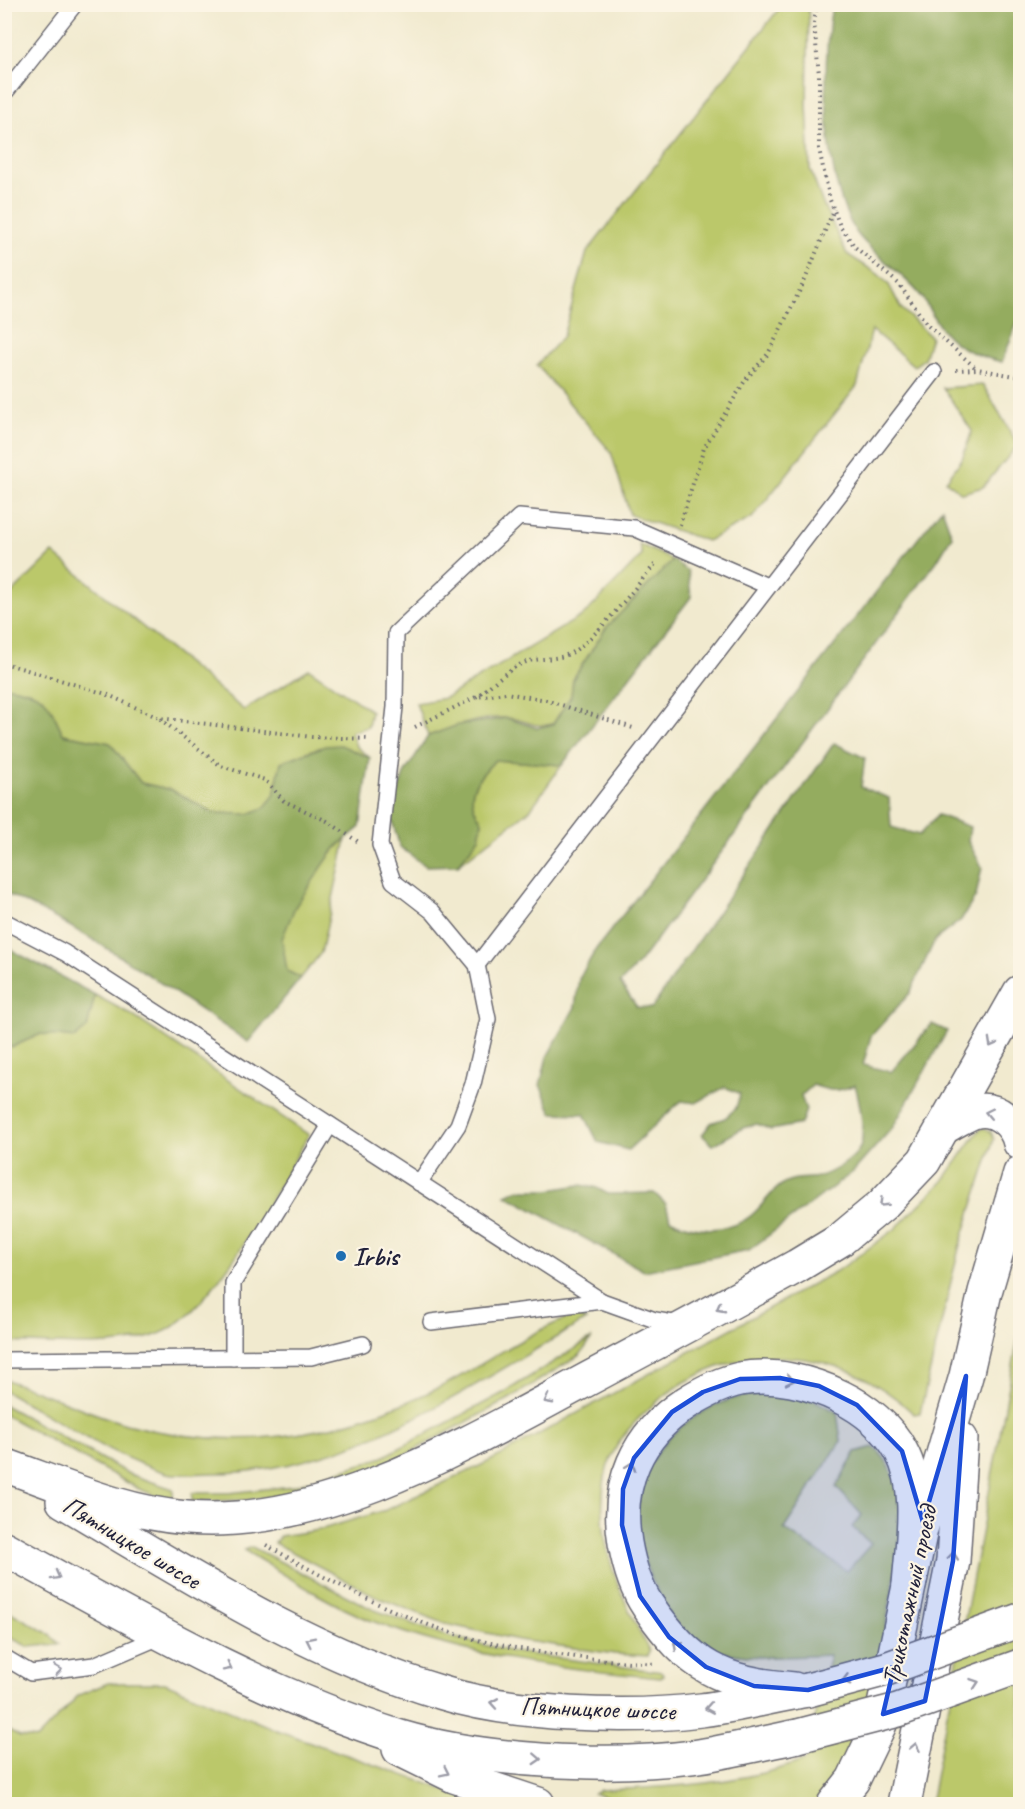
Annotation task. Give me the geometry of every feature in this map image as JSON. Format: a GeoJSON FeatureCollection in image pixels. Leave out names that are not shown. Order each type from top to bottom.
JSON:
{"type":"FeatureCollection","features":[{"type":"Feature","properties":{"kind":"main road"},"geometry":{"type":"LineString","coordinates":[[4,1466],[151,1514],[210,1519],[295,1508],[346,1495],[390,1479],[517,1417],[840,1240],[882,1205],[924,1161],[946,1126],[1020,992]]}},
{"type":"Feature","properties":{"kind":"main road"},"geometry":{"type":"LineString","coordinates":[[946,1126],[974,1111],[985,1110],[1002,1116],[1011,1124],[1020,1143]]}},
{"type":"Feature","properties":{"kind":"main road","name":"Трикотажный проезд"},"geometry":{"type":"LineString","coordinates":[[834,1804],[853,1780],[880,1724],[921,1529],[966,1376],[985,1292],[1020,1173]]}},
{"type":"Feature","properties":{"kind":"main road","name":"Трикотажный проезд"},"geometry":{"type":"LineString","coordinates":[[904,1804],[952,1562],[966,1376]]}},
{"type":"Feature","properties":{"kind":"main road"},"geometry":{"type":"LineString","coordinates":[[808,1690],[754,1686],[728,1678],[706,1667],[669,1637],[640,1596],[629,1566],[622,1525],[623,1490],[634,1458],[651,1432],[672,1412],[703,1392],[740,1379],[780,1378],[819,1386],[857,1405],[885,1429],[902,1451],[912,1487],[913,1531],[909,1585]]}},
{"type":"Feature","properties":{"kind":"main road","name":"Пятницкое шоссе"},"geometry":{"type":"LineString","coordinates":[[4,1466],[220,1594],[310,1641],[379,1672],[446,1694],[526,1709],[608,1714],[700,1710],[808,1690],[886,1669],[1020,1620]]}},
{"type":"Feature","properties":{"kind":"main road","name":"Пятницкое шоссе"},"geometry":{"type":"LineString","coordinates":[[4,1548],[164,1635],[263,1685],[337,1715],[402,1737],[468,1751],[531,1759],[599,1761],[691,1757],[798,1736],[898,1710],[1020,1666]]}},
{"type":"Feature","properties":{"kind":"main road"},"geometry":{"type":"LineString","coordinates":[[337,1715],[454,1776],[538,1804]]}},
{"type":"Feature","properties":{"kind":"lane"},"geometry":{"type":"LineString","coordinates":[[4,94],[75,4]]}},
{"type":"Feature","properties":{"kind":"lane"},"geometry":{"type":"LineString","coordinates":[[477,965],[934,372]]}},
{"type":"Feature","properties":{"kind":"lane"},"geometry":{"type":"LineString","coordinates":[[419,1183],[458,1125],[473,1084],[488,1019],[477,965],[433,912],[393,881],[380,846],[392,736],[396,633],[519,517],[634,528],[767,586]]}},
{"type":"Feature","properties":{"kind":"lane"},"geometry":{"type":"LineString","coordinates":[[4,921],[65,953],[602,1301],[654,1320],[688,1325]]}},
{"type":"Feature","properties":{"kind":"lane"},"geometry":{"type":"LineString","coordinates":[[233,1358],[233,1283],[330,1125]]}},
{"type":"Feature","properties":{"kind":"lane"},"geometry":{"type":"LineString","coordinates":[[431,1322],[602,1301]]}},
{"type":"Feature","properties":{"kind":"lane"},"geometry":{"type":"LineString","coordinates":[[4,1360],[311,1357],[363,1344]]}},
{"type":"Feature","properties":{"kind":"lane"},"geometry":{"type":"LineString","coordinates":[[4,1657],[31,1673],[94,1665],[164,1635]]}},
{"type":"Feature","properties":{"kind":"path"},"geometry":{"type":"LineString","coordinates":[[817,4],[814,23],[819,75],[819,149],[840,226],[855,247],[899,284],[928,326],[977,369]]}},
{"type":"Feature","properties":{"kind":"path"},"geometry":{"type":"LineString","coordinates":[[159,718],[312,737],[366,739],[392,736],[452,711],[476,697],[508,672],[527,662],[551,660],[571,652],[594,633],[659,560],[679,526],[704,448],[746,380],[768,354],[796,299],[834,210]]}},
{"type":"Feature","properties":{"kind":"path"},"geometry":{"type":"LineString","coordinates":[[934,372],[977,369],[1020,376]]}},
{"type":"Feature","properties":{"kind":"path"},"geometry":{"type":"LineString","coordinates":[[4,663],[106,694],[159,718],[221,766],[265,780],[284,801],[327,821],[385,859]]}},
{"type":"Feature","properties":{"kind":"path"},"geometry":{"type":"LineString","coordinates":[[476,697],[506,693],[546,700],[652,735]]}},
{"type":"Feature","properties":{"kind":"path"},"geometry":{"type":"LineString","coordinates":[[257,1541],[376,1604],[444,1630],[514,1647],[611,1661],[659,1664]]}},
{"type":"Feature","properties":{"kind":"highlighted area"},"geometry":{"type":"Polygon","coordinates":[[[966,1376],[953,1561],[925,1701],[883,1714],[894,1667],[808,1690],[754,1686],[706,1667],[669,1637],[640,1596],[622,1525],[623,1489],[634,1458],[672,1412],[703,1392],[740,1379],[780,1378],[819,1386],[857,1405],[902,1451],[923,1522],[966,1376]]]}},
{"type":"Feature","properties":{"kind":"green space"},"geometry":{"type":"Polygon","coordinates":[[[782,5],[809,5],[807,103],[810,169],[823,204],[847,254],[878,274],[889,285],[901,308],[931,337],[924,359],[914,366],[872,330],[857,386],[752,518],[707,541],[630,515],[611,452],[537,365],[563,336],[587,252],[782,5]]]}},
{"type":"Feature","properties":{"kind":"green space"},"geometry":{"type":"Polygon","coordinates":[[[832,5],[1020,5],[1020,315],[1002,362],[985,358],[955,343],[940,327],[914,288],[862,240],[845,209],[836,182],[828,121],[827,59],[832,5]]]}},
{"type":"Feature","properties":{"kind":"green space"},"geometry":{"type":"Polygon","coordinates":[[[983,385],[1018,445],[983,487],[962,493],[946,481],[962,459],[972,431],[943,388],[983,385]]]}},
{"type":"Feature","properties":{"kind":"green space"},"geometry":{"type":"Polygon","coordinates":[[[942,508],[952,536],[937,561],[640,962],[620,983],[637,1007],[652,1008],[834,743],[865,758],[861,787],[889,798],[891,827],[919,835],[938,815],[970,827],[968,841],[982,867],[976,896],[961,920],[935,940],[910,993],[871,1036],[863,1065],[891,1072],[932,1024],[947,1031],[893,1127],[853,1172],[749,1250],[644,1271],[506,1195],[517,1190],[549,1190],[580,1185],[595,1187],[608,1194],[654,1193],[666,1204],[670,1219],[680,1224],[715,1228],[737,1224],[756,1211],[774,1191],[786,1182],[823,1175],[843,1165],[859,1150],[862,1132],[860,1106],[855,1085],[834,1090],[813,1085],[801,1096],[806,1110],[801,1124],[771,1130],[757,1124],[743,1128],[713,1145],[702,1135],[711,1123],[725,1118],[736,1108],[740,1094],[725,1087],[696,1103],[681,1101],[628,1150],[598,1142],[584,1114],[552,1113],[540,1085],[547,1057],[575,1007],[579,979],[596,949],[942,508]]]}},
{"type":"Feature","properties":{"kind":"green space"},"geometry":{"type":"Polygon","coordinates":[[[639,544],[673,560],[606,628],[573,679],[571,696],[553,724],[534,725],[514,719],[498,718],[467,723],[428,736],[416,703],[445,698],[585,614],[642,555],[639,544]]]}},
{"type":"Feature","properties":{"kind":"green space"},"geometry":{"type":"Polygon","coordinates":[[[53,553],[244,710],[309,669],[371,711],[368,727],[351,732],[356,746],[370,758],[344,748],[334,747],[307,752],[281,762],[274,796],[264,808],[248,814],[213,813],[172,790],[141,783],[110,743],[63,734],[48,704],[43,699],[29,692],[5,686],[4,601],[53,553]]]}},
{"type":"Feature","properties":{"kind":"green space"},"geometry":{"type":"Polygon","coordinates":[[[673,560],[688,571],[691,597],[562,765],[495,760],[477,782],[472,796],[476,812],[482,821],[479,838],[458,865],[426,866],[400,847],[390,814],[404,774],[428,736],[458,725],[507,718],[537,728],[553,724],[571,696],[573,679],[606,628],[673,560]]]}},
{"type":"Feature","properties":{"kind":"green space"},"geometry":{"type":"Polygon","coordinates":[[[5,686],[30,692],[43,699],[48,704],[63,734],[110,743],[141,783],[172,790],[213,813],[248,814],[264,808],[274,796],[281,762],[325,746],[341,745],[370,758],[360,827],[335,848],[295,907],[282,939],[287,971],[301,978],[248,1042],[99,943],[5,893],[5,686]]]}},
{"type":"Feature","properties":{"kind":"green space"},"geometry":{"type":"Polygon","coordinates":[[[495,760],[562,765],[530,810],[458,865],[479,838],[482,822],[473,804],[473,789],[495,760]]]}},
{"type":"Feature","properties":{"kind":"green space"},"geometry":{"type":"Polygon","coordinates":[[[346,839],[321,953],[301,978],[287,971],[282,942],[285,928],[308,886],[346,839]]]}},
{"type":"Feature","properties":{"kind":"green space"},"geometry":{"type":"Polygon","coordinates":[[[4,946],[95,995],[87,1028],[75,1038],[41,1034],[12,1047],[5,1045],[4,946]]]}},
{"type":"Feature","properties":{"kind":"green space"},"geometry":{"type":"Polygon","coordinates":[[[95,995],[130,1014],[309,1135],[243,1246],[201,1302],[179,1322],[159,1334],[123,1343],[83,1345],[5,1342],[4,1045],[12,1047],[41,1034],[75,1038],[87,1028],[95,995]]]}},
{"type":"Feature","properties":{"kind":"green space"},"geometry":{"type":"Polygon","coordinates":[[[985,1128],[991,1132],[994,1139],[959,1248],[920,1413],[914,1414],[885,1390],[854,1373],[820,1362],[786,1357],[751,1359],[717,1367],[685,1382],[654,1404],[623,1436],[612,1455],[605,1477],[603,1524],[606,1546],[619,1588],[649,1650],[648,1656],[615,1654],[519,1640],[446,1624],[379,1598],[275,1543],[280,1536],[319,1530],[386,1510],[490,1461],[840,1269],[895,1229],[943,1181],[980,1129],[985,1128]]]}},
{"type":"Feature","properties":{"kind":"green space"},"geometry":{"type":"Polygon","coordinates":[[[577,1315],[586,1320],[454,1397],[408,1421],[361,1442],[313,1458],[264,1469],[190,1474],[167,1473],[105,1447],[5,1391],[6,1380],[126,1424],[166,1433],[205,1438],[244,1439],[282,1436],[319,1430],[394,1407],[450,1382],[521,1340],[577,1315]]]}},
{"type":"Feature","properties":{"kind":"green space"},"geometry":{"type":"Polygon","coordinates":[[[1020,1328],[1018,1473],[1020,1478],[1020,1749],[1012,1804],[930,1804],[1020,1328]]]}},
{"type":"Feature","properties":{"kind":"green space"},"geometry":{"type":"Polygon","coordinates":[[[592,1338],[580,1355],[509,1399],[387,1465],[293,1493],[248,1500],[192,1501],[192,1493],[229,1493],[293,1486],[383,1457],[505,1392],[592,1338]]]}},
{"type":"Feature","properties":{"kind":"green space"},"geometry":{"type":"Polygon","coordinates":[[[779,1394],[814,1400],[837,1412],[841,1441],[784,1529],[847,1571],[871,1544],[852,1527],[862,1515],[836,1487],[856,1452],[873,1447],[890,1467],[901,1503],[900,1544],[877,1673],[862,1729],[852,1754],[839,1777],[818,1804],[634,1804],[594,1794],[600,1790],[678,1786],[730,1780],[805,1760],[830,1655],[761,1657],[726,1653],[695,1642],[682,1632],[657,1590],[644,1559],[638,1530],[638,1501],[645,1474],[659,1450],[678,1429],[703,1412],[734,1398],[779,1394]]]}},
{"type":"Feature","properties":{"kind":"green space"},"geometry":{"type":"Polygon","coordinates":[[[4,1405],[129,1474],[173,1489],[173,1498],[159,1497],[139,1489],[5,1415],[4,1405]]]}},
{"type":"Feature","properties":{"kind":"green space"},"geometry":{"type":"Polygon","coordinates":[[[252,1547],[372,1609],[443,1635],[513,1652],[662,1672],[663,1675],[661,1678],[551,1666],[442,1644],[355,1614],[244,1550],[252,1547]]]}},
{"type":"Feature","properties":{"kind":"green space"},"geometry":{"type":"Polygon","coordinates":[[[5,1609],[46,1632],[60,1644],[29,1647],[5,1635],[5,1609]]]}},
{"type":"Feature","properties":{"kind":"green space"},"geometry":{"type":"Polygon","coordinates":[[[108,1683],[165,1683],[279,1731],[485,1804],[5,1804],[5,1729],[20,1737],[37,1739],[79,1695],[108,1683]]]}},
{"type":"Feature","properties":{"kind":"place","name":"Irbis"},"geometry":{"type":"Point","coordinates":[341,1256]}}]}
